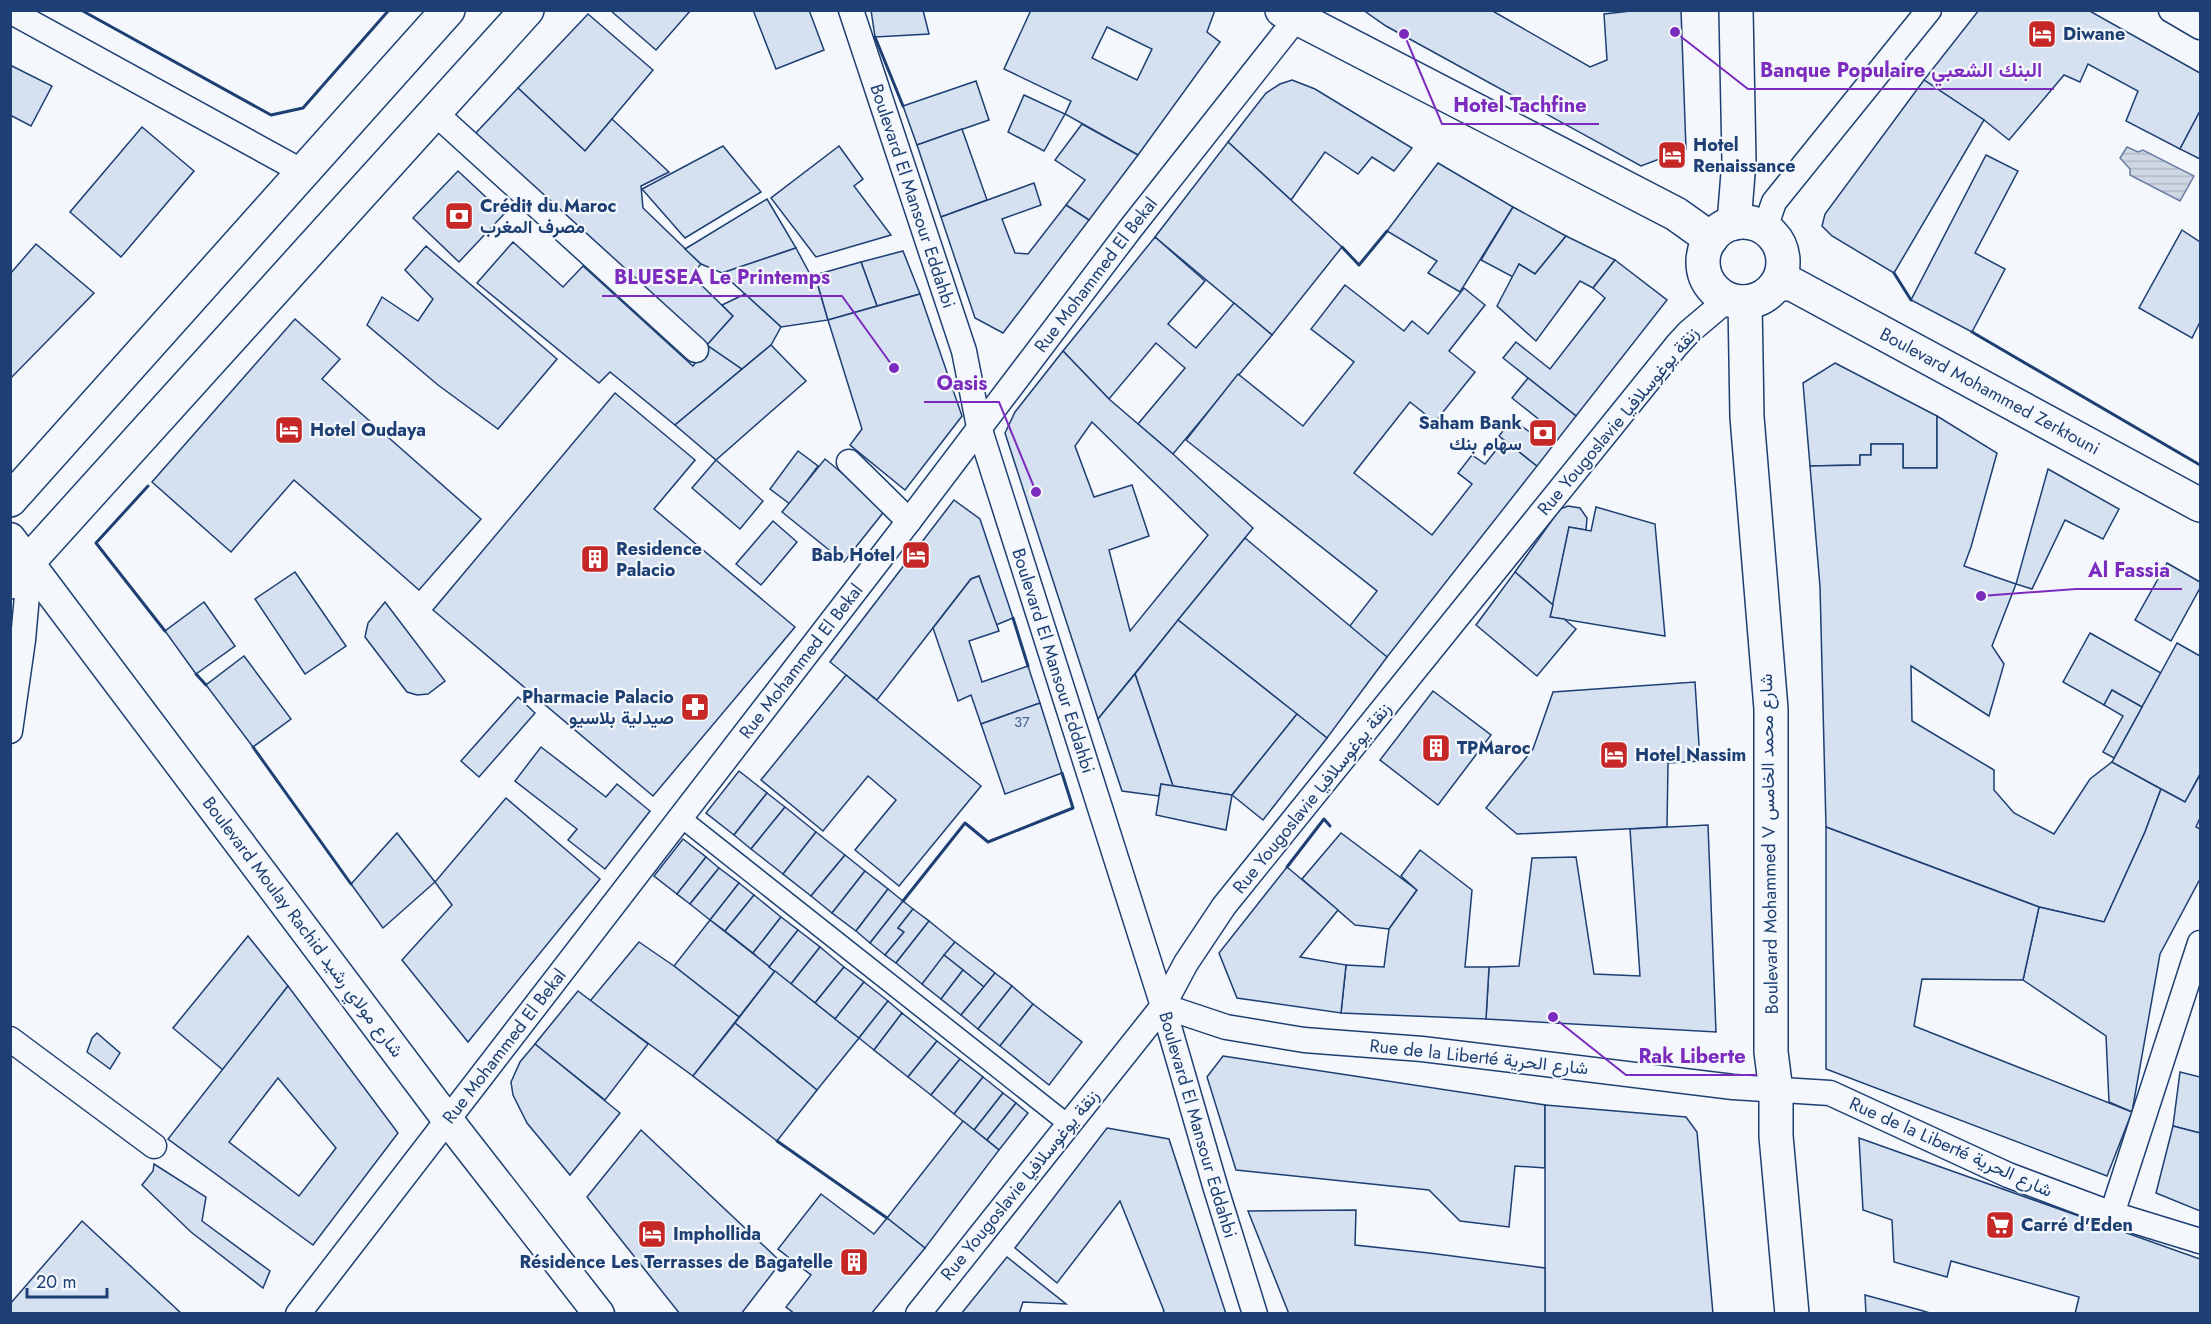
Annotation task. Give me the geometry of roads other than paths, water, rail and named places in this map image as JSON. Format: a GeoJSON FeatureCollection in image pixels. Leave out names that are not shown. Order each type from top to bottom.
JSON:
{"type":"FeatureCollection","features":[{"type":"Feature","properties":{"kind":"main road"},"geometry":{"type":"LineString","coordinates":[[10,500],[448,10]]}},
{"type":"Feature","properties":{"kind":"main road"},"geometry":{"type":"LineString","coordinates":[[17,561],[527,10]]}},
{"type":"Feature","properties":{"kind":"main road"},"geometry":{"type":"LineString","coordinates":[[1294,13],[1676,214],[1737,230],[1779,243],[1782,253],[1782,274],[1777,284],[1763,297],[1736,301],[1717,292],[1709,283],[1704,271],[1703,259],[1737,230],[1739,161],[1736,10]]}},
{"type":"Feature","properties":{"kind":"main road","name":"Boulevard Mohammed Zerktouni"},"geometry":{"type":"LineString","coordinates":[[1777,284],[1792,285],[2200,505]]}},
{"type":"Feature","properties":{"kind":"main road","name":"Boulevard Mohammed V شارع محمد الخامس"},"geometry":{"type":"LineString","coordinates":[[1736,301],[1771,709],[1772,1052],[1776,1091],[1776,1136],[1792,1314]]}},
{"type":"Feature","properties":{"kind":"street","name":"Boulevard El Mansour Eddahbi"},"geometry":{"type":"LineString","coordinates":[[852,10],[964,351],[979,427],[1163,1006],[1255,1314]]}},
{"type":"Feature","properties":{"kind":"street"},"geometry":{"type":"LineString","coordinates":[[1737,230],[1774,202],[1929,10]]}},
{"type":"Feature","properties":{"kind":"street"},"geometry":{"type":"LineString","coordinates":[[2171,10],[2200,27]]}},
{"type":"Feature","properties":{"kind":"street"},"geometry":{"type":"LineString","coordinates":[[10,11],[303,172]]}},
{"type":"Feature","properties":{"kind":"street","name":"Rue Mohammed El Bekal"},"geometry":{"type":"LineString","coordinates":[[298,1314],[909,521],[1294,13]]}},
{"type":"Feature","properties":{"kind":"street"},"geometry":{"type":"LineString","coordinates":[[434,112],[696,350]]}},
{"type":"Feature","properties":{"kind":"street","name":"Rue Yougoslavie زنقة يوغوسلافيا"},"geometry":{"type":"LineString","coordinates":[[918,1314],[1163,1006],[1186,963],[1224,906],[1677,345],[1689,332],[1736,301]]}},
{"type":"Feature","properties":{"kind":"street"},"geometry":{"type":"LineString","coordinates":[[849,462],[909,521]]}},
{"type":"Feature","properties":{"kind":"street"},"geometry":{"type":"LineString","coordinates":[[10,731],[23,640],[17,561]]}},
{"type":"Feature","properties":{"kind":"street","name":"Boulevard Moulay Rachid شارع مولاي رشيد"},"geometry":{"type":"LineString","coordinates":[[17,561],[599,1314]]}},
{"type":"Feature","properties":{"kind":"street"},"geometry":{"type":"LineString","coordinates":[[680,817],[1068,1124]]}},
{"type":"Feature","properties":{"kind":"street"},"geometry":{"type":"LineString","coordinates":[[2112,1214],[2200,943]]}},
{"type":"Feature","properties":{"kind":"street","name":"Rue de la Liberté شارع الحرية"},"geometry":{"type":"LineString","coordinates":[[1163,1006],[1226,1027],[1304,1040],[1422,1049],[1776,1091],[1830,1093],[2008,1175],[2112,1214],[2200,1241]]}},
{"type":"Feature","properties":{"kind":"street"},"geometry":{"type":"LineString","coordinates":[[10,1039],[154,1146]]}},
{"type":"Feature","properties":{"kind":"place","name":"Banque Populaire البنك الشعبي"},"geometry":{"type":"Point","coordinates":[1675,32]}},
{"type":"Feature","properties":{"kind":"place","name":"Hotel Tachfine"},"geometry":{"type":"Point","coordinates":[1404,34]}},
{"type":"Feature","properties":{"kind":"place","name":"Diwane"},"geometry":{"type":"Point","coordinates":[2042,34]}},
{"type":"Feature","properties":{"kind":"place","name":"Hotel Renaissance"},"geometry":{"type":"Point","coordinates":[1672,155]}},
{"type":"Feature","properties":{"kind":"place","name":"Crédit du Maroc مصرف المغرب"},"geometry":{"type":"Point","coordinates":[459,216]}},
{"type":"Feature","properties":{"kind":"place","name":"BLUESEA Le Printemps"},"geometry":{"type":"Point","coordinates":[894,368]}},
{"type":"Feature","properties":{"kind":"place","name":"Hotel Oudaya"},"geometry":{"type":"Point","coordinates":[289,430]}},
{"type":"Feature","properties":{"kind":"place","name":"Saham Bank سهام بنك"},"geometry":{"type":"Point","coordinates":[1543,433]}},
{"type":"Feature","properties":{"kind":"place","name":"Oasis"},"geometry":{"type":"Point","coordinates":[1036,492]}},
{"type":"Feature","properties":{"kind":"place","name":"Bab Hotel"},"geometry":{"type":"Point","coordinates":[916,555]}},
{"type":"Feature","properties":{"kind":"place","name":"Residence Palacio"},"geometry":{"type":"Point","coordinates":[595,559]}},
{"type":"Feature","properties":{"kind":"place","name":"Al Fassia"},"geometry":{"type":"Point","coordinates":[1981,596]}},
{"type":"Feature","properties":{"kind":"place","name":"Pharmacie Palacio صيدلية بلاسيو"},"geometry":{"type":"Point","coordinates":[695,707]}},
{"type":"Feature","properties":{"kind":"place","name":"TPMaroc"},"geometry":{"type":"Point","coordinates":[1436,748]}},
{"type":"Feature","properties":{"kind":"place","name":"Hotel Nassim"},"geometry":{"type":"Point","coordinates":[1614,755]}},
{"type":"Feature","properties":{"kind":"place","name":"Rak Liberte"},"geometry":{"type":"Point","coordinates":[1553,1017]}},
{"type":"Feature","properties":{"kind":"place","name":"Carré d'Eden"},"geometry":{"type":"Point","coordinates":[2000,1225]}},
{"type":"Feature","properties":{"kind":"place","name":"Imphollida"},"geometry":{"type":"Point","coordinates":[652,1234]}},
{"type":"Feature","properties":{"kind":"place","name":"Résidence Les Terrasses de Bagatelle"},"geometry":{"type":"Point","coordinates":[854,1262]}}]}
